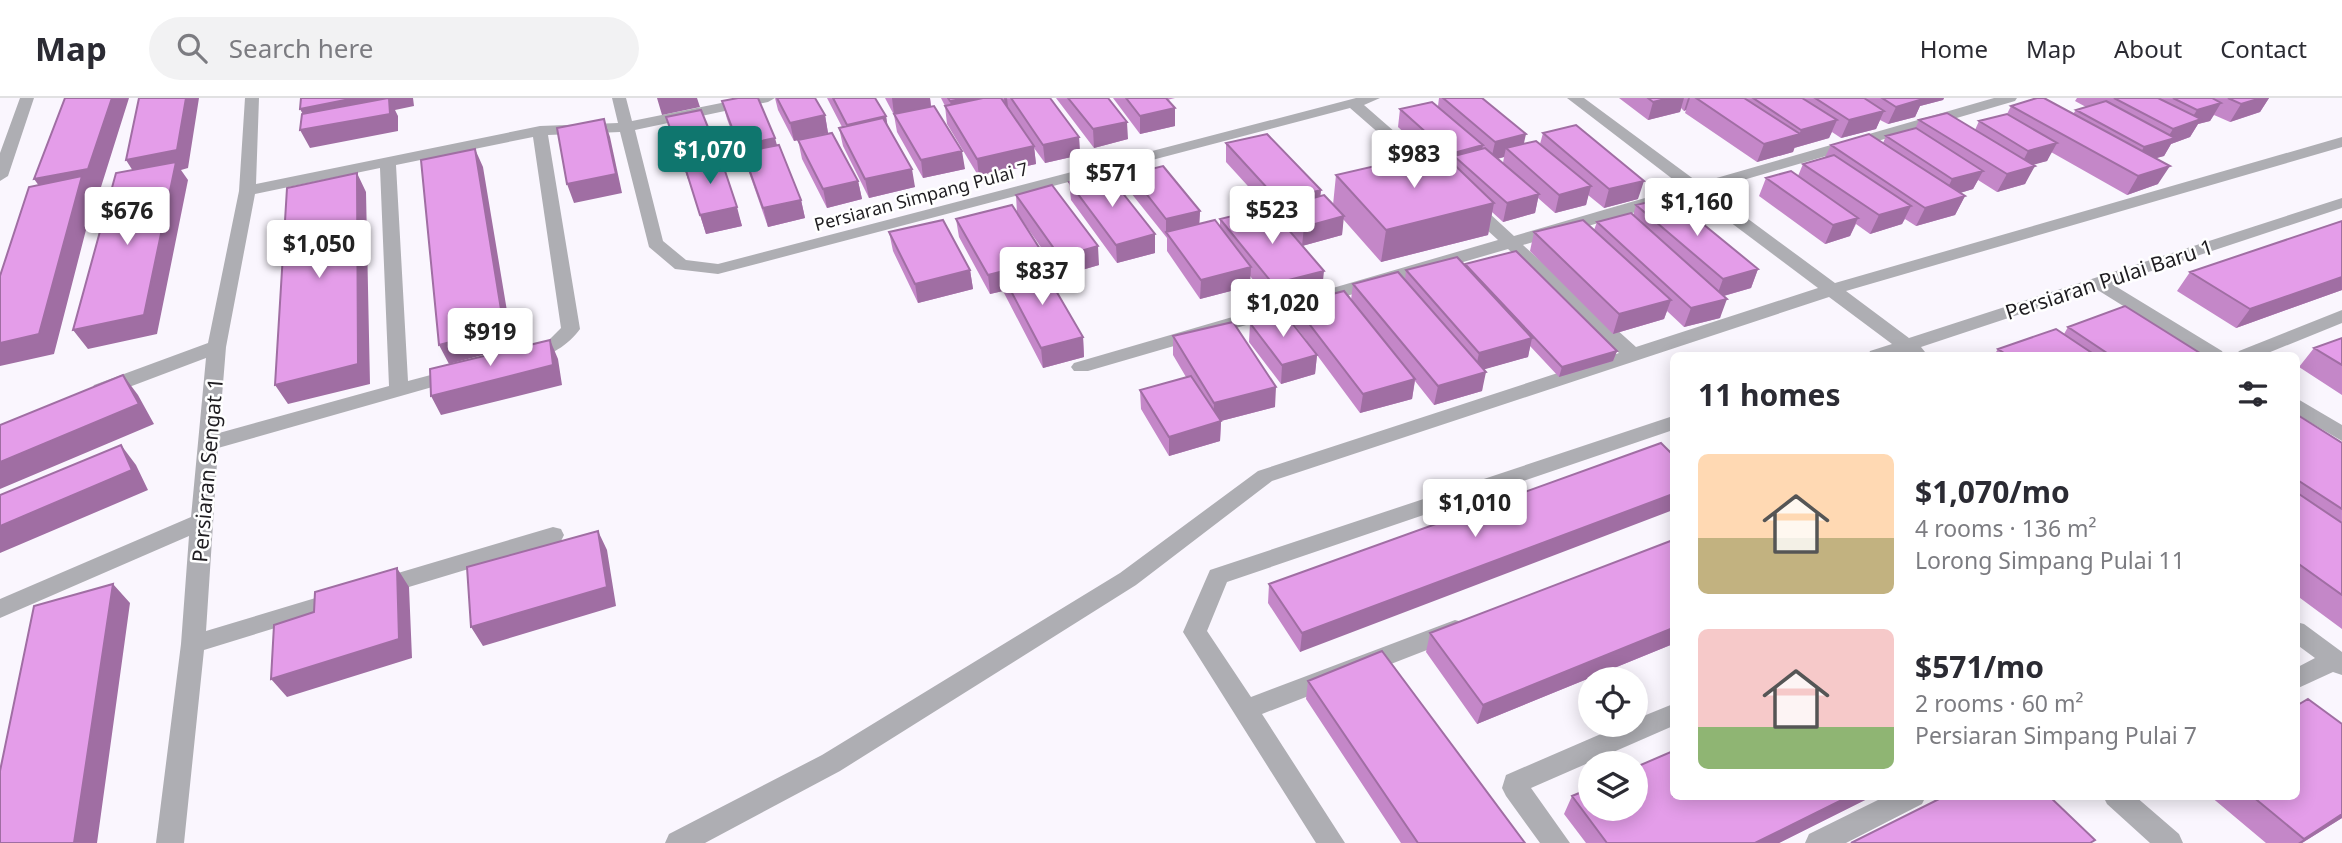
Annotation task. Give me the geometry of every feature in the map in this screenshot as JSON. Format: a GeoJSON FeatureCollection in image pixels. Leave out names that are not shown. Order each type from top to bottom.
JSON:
{"type":"FeatureCollection","features":[{"type":"Feature","properties":{"kind":"street"},"geometry":{"type":"LineString","coordinates":[[0,176],[27,98]]}},
{"type":"Feature","properties":{"kind":"street","name":"Persiaran Sengat 1"},"geometry":{"type":"LineString","coordinates":[[170,843],[193,644],[217,347],[247,191],[252,98]]}},
{"type":"Feature","properties":{"kind":"street"},"geometry":{"type":"LineString","coordinates":[[619,98],[626,127]]}},
{"type":"Feature","properties":{"kind":"street"},"geometry":{"type":"LineString","coordinates":[[247,191],[540,131],[626,127],[768,98]]}},
{"type":"Feature","properties":{"kind":"street","name":"Persiaran Simpang Pulai 7"},"geometry":{"type":"LineString","coordinates":[[626,127],[654,243],[681,265],[718,269],[1373,98]]}},
{"type":"Feature","properties":{"kind":"street"},"geometry":{"type":"LineString","coordinates":[[1574,98],[1913,350]]}},
{"type":"Feature","properties":{"kind":"street"},"geometry":{"type":"LineString","coordinates":[[1081,368],[1698,191],[2010,98]]}},
{"type":"Feature","properties":{"kind":"street"},"geometry":{"type":"LineString","coordinates":[[1353,103],[1514,243],[1633,355]]}},
{"type":"Feature","properties":{"kind":"street"},"geometry":{"type":"LineString","coordinates":[[503,360],[555,345],[570,329],[540,131]]}},
{"type":"Feature","properties":{"kind":"street"},"geometry":{"type":"LineString","coordinates":[[680,843],[831,763],[1128,579],[1265,476],[1831,290],[2342,142]]}},
{"type":"Feature","properties":{"kind":"street"},"geometry":{"type":"LineString","coordinates":[[388,162],[399,391]]}},
{"type":"Feature","properties":{"kind":"street","name":"Persiaran Pulai Baru 1"},"geometry":{"type":"LineString","coordinates":[[1913,350],[2098,283],[2342,203]]}},
{"type":"Feature","properties":{"kind":"street"},"geometry":{"type":"LineString","coordinates":[[2098,283],[2210,352]]}},
{"type":"Feature","properties":{"kind":"street"},"geometry":{"type":"LineString","coordinates":[[2253,352],[2342,316]]}},
{"type":"Feature","properties":{"kind":"street"},"geometry":{"type":"LineString","coordinates":[[77,399],[217,347]]}},
{"type":"Feature","properties":{"kind":"street"},"geometry":{"type":"LineString","coordinates":[[209,443],[477,368]]}},
{"type":"Feature","properties":{"kind":"street"},"geometry":{"type":"LineString","coordinates":[[2300,408],[2342,434]]}},
{"type":"Feature","properties":{"kind":"street"},"geometry":{"type":"LineString","coordinates":[[1331,843],[1195,632],[1218,576],[1670,424]]}},
{"type":"Feature","properties":{"kind":"street"},"geometry":{"type":"LineString","coordinates":[[0,609],[201,523]]}},
{"type":"Feature","properties":{"kind":"street"},"geometry":{"type":"LineString","coordinates":[[193,644],[554,535]]}},
{"type":"Feature","properties":{"kind":"street"},"geometry":{"type":"LineString","coordinates":[[1245,710],[1478,620]]}},
{"type":"Feature","properties":{"kind":"street"},"geometry":{"type":"LineString","coordinates":[[2300,634],[2339,662]]}},
{"type":"Feature","properties":{"kind":"street"},"geometry":{"type":"LineString","coordinates":[[2300,677],[2339,662]]}},
{"type":"Feature","properties":{"kind":"street"},"geometry":{"type":"LineString","coordinates":[[1556,843],[1515,788],[1515,783],[1670,716]]}},
{"type":"Feature","properties":{"kind":"street"},"geometry":{"type":"LineString","coordinates":[[1819,843],[1905,800]]}},
{"type":"Feature","properties":{"kind":"street"},"geometry":{"type":"LineString","coordinates":[[2121,800],[2169,843]]}},
{"type":"Feature","properties":{"kind":"building"},"geometry":{"type":"Polygon","coordinates":[[[65,98],[112,98],[88,169],[34,179],[65,98]]]}},
{"type":"Feature","properties":{"kind":"building"},"geometry":{"type":"Polygon","coordinates":[[[139,98],[186,98],[177,150],[126,160],[139,98]]]}},
{"type":"Feature","properties":{"kind":"building"},"geometry":{"type":"Polygon","coordinates":[[[301,98],[355,98],[300,109],[301,98]]]}},
{"type":"Feature","properties":{"kind":"building"},"geometry":{"type":"Polygon","coordinates":[[[389,98],[390,114],[300,130],[302,114],[389,98]]]}},
{"type":"Feature","properties":{"kind":"building"},"geometry":{"type":"Polygon","coordinates":[[[758,98],[775,138],[739,146],[722,101],[758,98]]]}},
{"type":"Feature","properties":{"kind":"building"},"geometry":{"type":"Polygon","coordinates":[[[777,98],[815,98],[825,115],[790,123],[777,98]]]}},
{"type":"Feature","properties":{"kind":"building"},"geometry":{"type":"Polygon","coordinates":[[[833,98],[875,98],[886,116],[847,125],[833,98]]]}},
{"type":"Feature","properties":{"kind":"building"},"geometry":{"type":"Polygon","coordinates":[[[983,98],[1001,98],[1034,146],[977,159],[945,106],[983,98]]]}},
{"type":"Feature","properties":{"kind":"building"},"geometry":{"type":"Polygon","coordinates":[[[1011,98],[1050,98],[1079,137],[1043,145],[1011,98]]]}},
{"type":"Feature","properties":{"kind":"building"},"geometry":{"type":"Polygon","coordinates":[[[1068,98],[1108,98],[1127,122],[1093,129],[1068,98]]]}},
{"type":"Feature","properties":{"kind":"building"},"geometry":{"type":"Polygon","coordinates":[[[1126,98],[1166,98],[1175,108],[1140,116],[1126,98]]]}},
{"type":"Feature","properties":{"kind":"building"},"geometry":{"type":"Polygon","coordinates":[[[1443,98],[1482,98],[1526,134],[1495,142],[1443,98]]]}},
{"type":"Feature","properties":{"kind":"building"},"geometry":{"type":"Polygon","coordinates":[[[1648,98],[1669,98],[1653,102],[1648,98]]]}},
{"type":"Feature","properties":{"kind":"building"},"geometry":{"type":"Polygon","coordinates":[[[1696,98],[1744,98],[1800,134],[1764,144],[1696,98]]]}},
{"type":"Feature","properties":{"kind":"building"},"geometry":{"type":"Polygon","coordinates":[[[1753,98],[1802,98],[1837,120],[1801,130],[1753,98]]]}},
{"type":"Feature","properties":{"kind":"building"},"geometry":{"type":"Polygon","coordinates":[[[1815,98],[1864,98],[1884,111],[1849,120],[1815,98]]]}},
{"type":"Feature","properties":{"kind":"building"},"geometry":{"type":"Polygon","coordinates":[[[1882,98],[1921,98],[1923,99],[1896,107],[1882,98]]]}},
{"type":"Feature","properties":{"kind":"building"},"geometry":{"type":"Polygon","coordinates":[[[2044,98],[2170,166],[2138,176],[2011,106],[2044,98]]]}},
{"type":"Feature","properties":{"kind":"building"},"geometry":{"type":"Polygon","coordinates":[[[2114,98],[2158,98],[2201,119],[2173,129],[2114,98]]]}},
{"type":"Feature","properties":{"kind":"building"},"geometry":{"type":"Polygon","coordinates":[[[2173,98],[2212,98],[2221,103],[2197,110],[2173,98]]]}},
{"type":"Feature","properties":{"kind":"building"},"geometry":{"type":"Polygon","coordinates":[[[2228,98],[2261,98],[2241,104],[2228,98]]]}},
{"type":"Feature","properties":{"kind":"building"},"geometry":{"type":"Polygon","coordinates":[[[2106,101],[2175,138],[2144,147],[2076,110],[2106,101]]]}},
{"type":"Feature","properties":{"kind":"building"},"geometry":{"type":"Polygon","coordinates":[[[1432,102],[1483,145],[1450,154],[1400,109],[1432,102]]]}},
{"type":"Feature","properties":{"kind":"building"},"geometry":{"type":"Polygon","coordinates":[[[934,106],[962,151],[921,160],[894,114],[934,106]]]}},
{"type":"Feature","properties":{"kind":"building"},"geometry":{"type":"Polygon","coordinates":[[[701,110],[718,152],[682,161],[666,117],[701,110]]]}},
{"type":"Feature","properties":{"kind":"building"},"geometry":{"type":"Polygon","coordinates":[[[1947,113],[2035,166],[2007,174],[1919,120],[1947,113]]]}},
{"type":"Feature","properties":{"kind":"building"},"geometry":{"type":"Polygon","coordinates":[[[2007,114],[2057,143],[2028,151],[1979,121],[2007,114]]]}},
{"type":"Feature","properties":{"kind":"building"},"geometry":{"type":"Polygon","coordinates":[[[883,118],[912,169],[865,179],[839,128],[883,118]]]}},
{"type":"Feature","properties":{"kind":"building"},"geometry":{"type":"Polygon","coordinates":[[[604,119],[616,174],[567,184],[557,128],[604,119]]]}},
{"type":"Feature","properties":{"kind":"building"},"geometry":{"type":"Polygon","coordinates":[[[1576,125],[1644,181],[1609,189],[1543,133],[1576,125]]]}},
{"type":"Feature","properties":{"kind":"building"},"geometry":{"type":"Polygon","coordinates":[[[1916,128],[1983,171],[1952,179],[1886,136],[1916,128]]]}},
{"type":"Feature","properties":{"kind":"building"},"geometry":{"type":"Polygon","coordinates":[[[832,133],[858,181],[823,189],[798,140],[832,133]]]}},
{"type":"Feature","properties":{"kind":"building"},"geometry":{"type":"Polygon","coordinates":[[[1267,134],[1321,190],[1279,201],[1226,143],[1267,134]]]}},
{"type":"Feature","properties":{"kind":"building"},"geometry":{"type":"Polygon","coordinates":[[[1869,134],[1965,196],[1925,208],[1831,145],[1869,134]]]}},
{"type":"Feature","properties":{"kind":"building"},"geometry":{"type":"Polygon","coordinates":[[[1536,141],[1591,186],[1559,195],[1506,148],[1536,141]]]}},
{"type":"Feature","properties":{"kind":"building"},"geometry":{"type":"Polygon","coordinates":[[[779,145],[801,200],[763,208],[743,152],[779,145]]]}},
{"type":"Feature","properties":{"kind":"building"},"geometry":{"type":"Polygon","coordinates":[[[1485,148],[1539,194],[1507,203],[1454,156],[1485,148]]]}},
{"type":"Feature","properties":{"kind":"building"},"geometry":{"type":"Polygon","coordinates":[[[475,149],[504,328],[439,345],[421,160],[475,149]]]}},
{"type":"Feature","properties":{"kind":"building"},"geometry":{"type":"Polygon","coordinates":[[[1440,151],[1494,203],[1386,230],[1336,175],[1440,151]]]}},
{"type":"Feature","properties":{"kind":"building"},"geometry":{"type":"Polygon","coordinates":[[[1834,155],[1911,206],[1879,215],[1803,164],[1834,155]]]}},
{"type":"Feature","properties":{"kind":"building"},"geometry":{"type":"Polygon","coordinates":[[[720,156],[737,207],[700,215],[684,164],[720,156]]]}},
{"type":"Feature","properties":{"kind":"building"},"geometry":{"type":"Polygon","coordinates":[[[176,162],[144,315],[73,330],[116,173],[176,162]]]}},
{"type":"Feature","properties":{"kind":"building"},"geometry":{"type":"Polygon","coordinates":[[[1163,166],[1200,211],[1166,219],[1131,174],[1163,166]]]}},
{"type":"Feature","properties":{"kind":"building"},"geometry":{"type":"Polygon","coordinates":[[[1791,171],[1858,218],[1833,225],[1766,178],[1791,171]]]}},
{"type":"Feature","properties":{"kind":"building"},"geometry":{"type":"Polygon","coordinates":[[[1106,172],[1155,234],[1116,245],[1069,182],[1106,172]]]}},
{"type":"Feature","properties":{"kind":"building"},"geometry":{"type":"Polygon","coordinates":[[[357,173],[358,364],[275,385],[287,188],[357,173]]]}},
{"type":"Feature","properties":{"kind":"building"},"geometry":{"type":"Polygon","coordinates":[[[82,176],[39,334],[0,343],[0,276],[29,187],[82,176]]]}},
{"type":"Feature","properties":{"kind":"building"},"geometry":{"type":"Polygon","coordinates":[[[1052,185],[1098,246],[1060,257],[1016,195],[1052,185]]]}},
{"type":"Feature","properties":{"kind":"building"},"geometry":{"type":"Polygon","coordinates":[[[1324,195],[1344,216],[1304,227],[1284,206],[1324,195]]]}},
{"type":"Feature","properties":{"kind":"building"},"geometry":{"type":"Polygon","coordinates":[[[1670,197],[1758,269],[1723,279],[1636,205],[1670,197]]]}},
{"type":"Feature","properties":{"kind":"building"},"geometry":{"type":"Polygon","coordinates":[[[1012,205],[1047,260],[988,275],[956,219],[1012,205]]]}},
{"type":"Feature","properties":{"kind":"building"},"geometry":{"type":"Polygon","coordinates":[[[1269,207],[1324,271],[1273,284],[1220,219],[1269,207]]]}},
{"type":"Feature","properties":{"kind":"building"},"geometry":{"type":"Polygon","coordinates":[[[1631,213],[1727,299],[1691,308],[1597,222],[1631,213]]]}},
{"type":"Feature","properties":{"kind":"building"},"geometry":{"type":"Polygon","coordinates":[[[943,220],[970,270],[915,284],[889,232],[943,220]]]}},
{"type":"Feature","properties":{"kind":"building"},"geometry":{"type":"Polygon","coordinates":[[[1215,220],[1251,267],[1201,280],[1166,232],[1215,220]]]}},
{"type":"Feature","properties":{"kind":"building"},"geometry":{"type":"Polygon","coordinates":[[[1583,220],[1671,300],[1619,314],[1534,232],[1583,220]]]}},
{"type":"Feature","properties":{"kind":"building"},"geometry":{"type":"Polygon","coordinates":[[[2342,221],[2342,277],[2250,309],[2190,272],[2342,221]]]}},
{"type":"Feature","properties":{"kind":"building"},"geometry":{"type":"Polygon","coordinates":[[[1516,251],[1617,351],[1562,367],[1465,264],[1516,251]]]}},
{"type":"Feature","properties":{"kind":"building"},"geometry":{"type":"Polygon","coordinates":[[[1457,257],[1532,338],[1479,353],[1406,270],[1457,257]]]}},
{"type":"Feature","properties":{"kind":"building"},"geometry":{"type":"Polygon","coordinates":[[[1041,265],[1083,337],[1041,348],[1002,274],[1041,265]]]}},
{"type":"Feature","properties":{"kind":"building"},"geometry":{"type":"Polygon","coordinates":[[[1398,272],[1486,372],[1438,386],[1353,284],[1398,272]]]}},
{"type":"Feature","properties":{"kind":"building"},"geometry":{"type":"Polygon","coordinates":[[[1344,291],[1415,379],[1363,394],[1294,304],[1344,291]]]}},
{"type":"Feature","properties":{"kind":"building"},"geometry":{"type":"Polygon","coordinates":[[[2125,306],[2198,352],[2106,352],[2068,327],[2125,306]]]}},
{"type":"Feature","properties":{"kind":"building"},"geometry":{"type":"Polygon","coordinates":[[[1284,313],[1317,355],[1282,365],[1250,323],[1284,313]]]}},
{"type":"Feature","properties":{"kind":"building"},"geometry":{"type":"Polygon","coordinates":[[[1233,322],[1276,387],[1214,403],[1173,336],[1233,322]]]}},
{"type":"Feature","properties":{"kind":"building"},"geometry":{"type":"Polygon","coordinates":[[[2056,329],[2090,352],[2002,352],[1998,349],[2056,329]]]}},
{"type":"Feature","properties":{"kind":"building"},"geometry":{"type":"Polygon","coordinates":[[[2342,338],[2342,365],[2314,348],[2342,338]]]}},
{"type":"Feature","properties":{"kind":"building"},"geometry":{"type":"Polygon","coordinates":[[[550,340],[553,365],[431,396],[430,369],[550,340]]]}},
{"type":"Feature","properties":{"kind":"building"},"geometry":{"type":"Polygon","coordinates":[[[123,375],[139,404],[0,462],[0,425],[123,375]]]}},
{"type":"Feature","properties":{"kind":"building"},"geometry":{"type":"Polygon","coordinates":[[[1191,376],[1221,421],[1169,437],[1140,390],[1191,376]]]}},
{"type":"Feature","properties":{"kind":"building"},"geometry":{"type":"Polygon","coordinates":[[[2300,417],[2342,443],[2342,509],[2300,482],[2300,417]]]}},
{"type":"Feature","properties":{"kind":"building"},"geometry":{"type":"Polygon","coordinates":[[[1661,443],[1670,452],[1670,495],[1302,633],[1269,584],[1661,443]]]}},
{"type":"Feature","properties":{"kind":"building"},"geometry":{"type":"Polygon","coordinates":[[[121,445],[132,470],[0,526],[0,495],[121,445]]]}},
{"type":"Feature","properties":{"kind":"building"},"geometry":{"type":"Polygon","coordinates":[[[2300,495],[2342,523],[2342,595],[2300,565],[2300,495]]]}},
{"type":"Feature","properties":{"kind":"building"},"geometry":{"type":"Polygon","coordinates":[[[598,531],[607,587],[471,627],[467,567],[598,531]]]}},
{"type":"Feature","properties":{"kind":"building"},"geometry":{"type":"Polygon","coordinates":[[[1670,541],[1670,629],[1483,705],[1430,633],[1670,541]]]}},
{"type":"Feature","properties":{"kind":"building"},"geometry":{"type":"Polygon","coordinates":[[[397,568],[399,639],[271,679],[274,625],[314,612],[315,592],[397,568]]]}},
{"type":"Feature","properties":{"kind":"building"},"geometry":{"type":"Polygon","coordinates":[[[113,584],[74,843],[0,843],[0,771],[34,606],[113,584]]]}},
{"type":"Feature","properties":{"kind":"building"},"geometry":{"type":"Polygon","coordinates":[[[1382,651],[1525,843],[1418,843],[1308,681],[1382,651]]]}},
{"type":"Feature","properties":{"kind":"building"},"geometry":{"type":"Polygon","coordinates":[[[2308,699],[2342,724],[2342,814],[2304,839],[2257,800],[2300,800],[2300,704],[2308,699]]]}},
{"type":"Feature","properties":{"kind":"building"},"geometry":{"type":"Polygon","coordinates":[[[1670,752],[1670,800],[1842,800],[1755,843],[1607,843],[1591,821],[1648,821],[1648,762],[1670,752]]]}},
{"type":"Feature","properties":{"kind":"building"},"geometry":{"type":"Polygon","coordinates":[[[1578,793],[1578,804],[1572,796],[1578,793]]]}},
{"type":"Feature","properties":{"kind":"building"},"geometry":{"type":"Polygon","coordinates":[[[1937,800],[2053,800],[2095,840],[2090,843],[1851,843],[1937,800]]]}}]}
